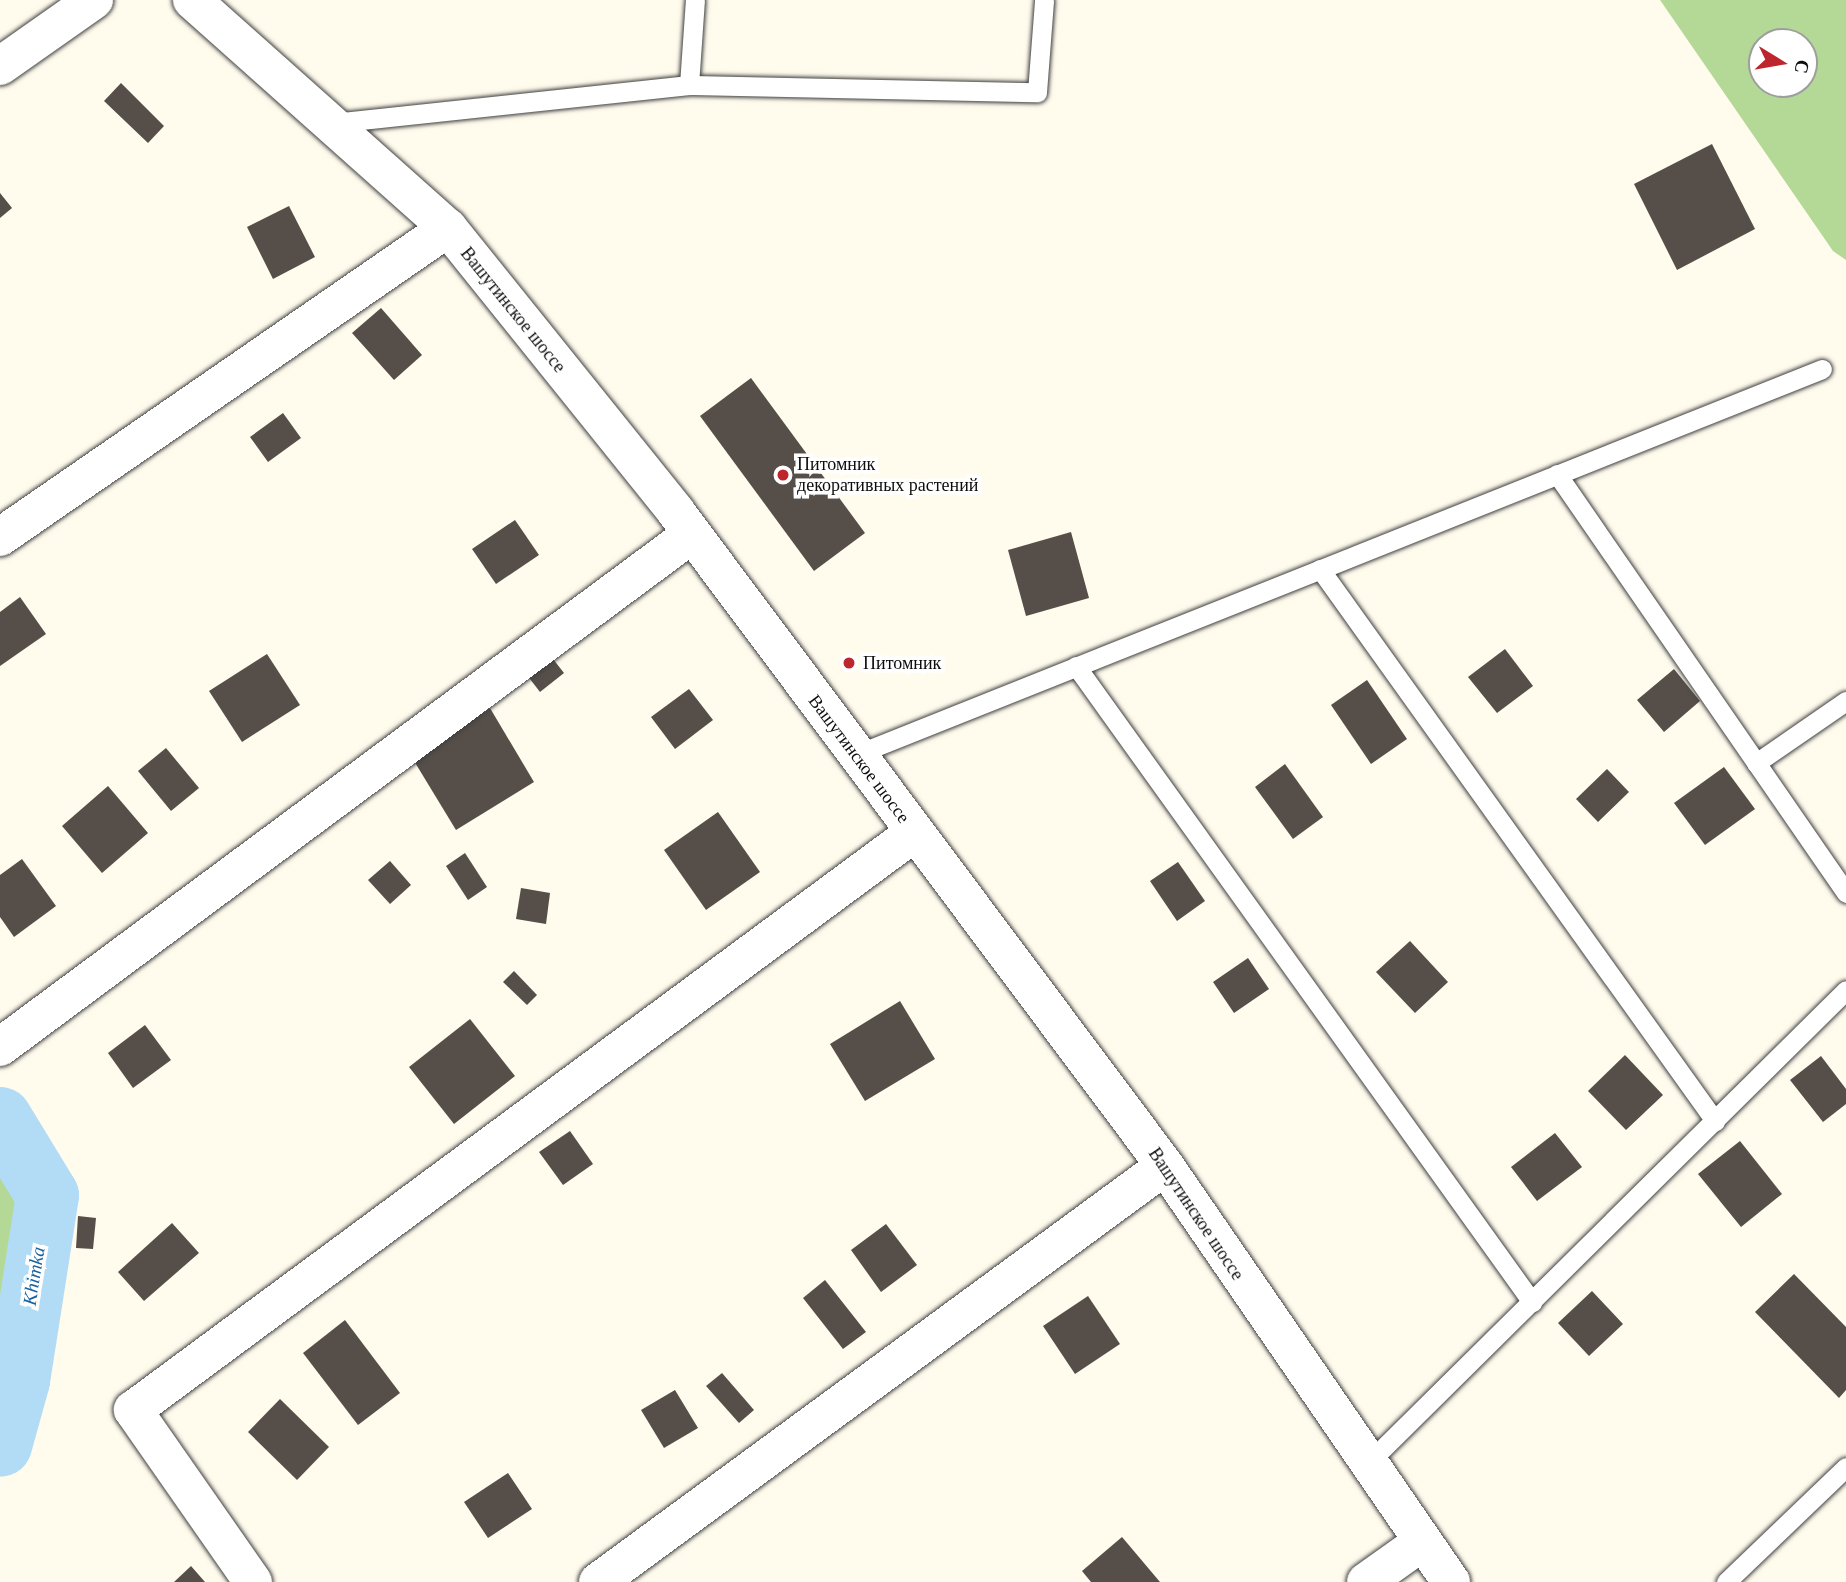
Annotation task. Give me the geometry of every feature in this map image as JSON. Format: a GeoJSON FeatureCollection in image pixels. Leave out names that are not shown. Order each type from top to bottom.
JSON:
{"type":"FeatureCollection","features":[{"type":"Feature","properties":{"kind":"street"},"geometry":{"type":"LineString","coordinates":[[0,66],[94,0]]}},
{"type":"Feature","properties":{"kind":"street","name":"Вашутинское шоссе"},"geometry":{"type":"LineString","coordinates":[[213,6],[333,123],[448,228],[692,534],[1165,1166],[1366,1465],[1451,1582]]}},
{"type":"Feature","properties":{"kind":"street"},"geometry":{"type":"LineString","coordinates":[[0,537],[448,228]]}},
{"type":"Feature","properties":{"kind":"street"},"geometry":{"type":"LineString","coordinates":[[0,1047],[692,534]]}},
{"type":"Feature","properties":{"kind":"street"},"geometry":{"type":"LineString","coordinates":[[253,1582],[133,1410],[914,833]]}},
{"type":"Feature","properties":{"kind":"street"},"geometry":{"type":"LineString","coordinates":[[598,1582],[1165,1166]]}},
{"type":"Feature","properties":{"kind":"street"},"geometry":{"type":"LineString","coordinates":[[1366,1582],[1422,1542]]}},
{"type":"Feature","properties":{"kind":"lane"},"geometry":{"type":"LineString","coordinates":[[688,85],[695,0]]}},
{"type":"Feature","properties":{"kind":"lane"},"geometry":{"type":"LineString","coordinates":[[333,123],[688,85],[1037,92],[1044,0]]}},
{"type":"Feature","properties":{"kind":"lane"},"geometry":{"type":"LineString","coordinates":[[855,755],[1822,369]]}},
{"type":"Feature","properties":{"kind":"lane"},"geometry":{"type":"LineString","coordinates":[[1558,474],[1846,893]]}},
{"type":"Feature","properties":{"kind":"lane"},"geometry":{"type":"LineString","coordinates":[[1320,569],[1715,1121]]}},
{"type":"Feature","properties":{"kind":"lane"},"geometry":{"type":"LineString","coordinates":[[1076,666],[1532,1302]]}},
{"type":"Feature","properties":{"kind":"lane"},"geometry":{"type":"LineString","coordinates":[[1756,762],[1846,701]]}},
{"type":"Feature","properties":{"kind":"lane"},"geometry":{"type":"LineString","coordinates":[[1366,1465],[1846,990]]}},
{"type":"Feature","properties":{"kind":"lane"},"geometry":{"type":"LineString","coordinates":[[1726,1582],[1846,1467]]}},
{"type":"Feature","properties":{"kind":"green space"},"geometry":{"type":"Polygon","coordinates":[[[1660,0],[1846,0],[1846,260],[1833,251],[1660,0]]]}},
{"type":"Feature","properties":{"kind":"green space"},"geometry":{"type":"Polygon","coordinates":[[[0,1118],[47,1195],[18,1380],[0,1445],[0,1118]]]}},
{"type":"Feature","properties":{"kind":"building"},"geometry":{"type":"Polygon","coordinates":[[[121,83],[164,126],[148,143],[104,101],[121,83]]]}},
{"type":"Feature","properties":{"kind":"building"},"geometry":{"type":"Polygon","coordinates":[[[1712,144],[1755,229],[1677,270],[1634,184],[1712,144]]]}},
{"type":"Feature","properties":{"kind":"building"},"geometry":{"type":"Polygon","coordinates":[[[0,193],[12,208],[0,218],[0,193]]]}},
{"type":"Feature","properties":{"kind":"building"},"geometry":{"type":"Polygon","coordinates":[[[289,206],[315,257],[273,279],[247,227],[289,206]]]}},
{"type":"Feature","properties":{"kind":"building"},"geometry":{"type":"Polygon","coordinates":[[[381,308],[422,355],[394,380],[352,333],[381,308]]]}},
{"type":"Feature","properties":{"kind":"building","name":"Питомник декоративных растений"},"geometry":{"type":"Polygon","coordinates":[[[751,378],[865,533],[814,571],[700,416],[751,378]]]}},
{"type":"Feature","properties":{"kind":"building"},"geometry":{"type":"Polygon","coordinates":[[[283,413],[301,438],[268,462],[250,437],[283,413]]]}},
{"type":"Feature","properties":{"kind":"building"},"geometry":{"type":"Polygon","coordinates":[[[515,520],[539,555],[496,584],[472,549],[515,520]]]}},
{"type":"Feature","properties":{"kind":"building"},"geometry":{"type":"Polygon","coordinates":[[[1071,532],[1089,598],[1026,616],[1008,550],[1071,532]]]}},
{"type":"Feature","properties":{"kind":"building"},"geometry":{"type":"Polygon","coordinates":[[[20,597],[46,634],[0,666],[0,612],[20,597]]]}},
{"type":"Feature","properties":{"kind":"building"},"geometry":{"type":"Polygon","coordinates":[[[1505,649],[1533,686],[1497,713],[1468,677],[1505,649]]]}},
{"type":"Feature","properties":{"kind":"building"},"geometry":{"type":"Polygon","coordinates":[[[546,650],[564,673],[540,692],[523,670],[546,650]]]}},
{"type":"Feature","properties":{"kind":"building"},"geometry":{"type":"Polygon","coordinates":[[[267,654],[300,705],[242,742],[209,691],[267,654]]]}},
{"type":"Feature","properties":{"kind":"building"},"geometry":{"type":"Polygon","coordinates":[[[1674,669],[1700,701],[1664,732],[1637,700],[1674,669]]]}},
{"type":"Feature","properties":{"kind":"building"},"geometry":{"type":"Polygon","coordinates":[[[1367,680],[1407,739],[1371,764],[1331,705],[1367,680]]]}},
{"type":"Feature","properties":{"kind":"building"},"geometry":{"type":"Polygon","coordinates":[[[689,689],[713,720],[675,749],[651,717],[689,689]]]}},
{"type":"Feature","properties":{"kind":"building"},"geometry":{"type":"Polygon","coordinates":[[[490,708],[534,782],[456,830],[411,756],[490,708]]]}},
{"type":"Feature","properties":{"kind":"building"},"geometry":{"type":"Polygon","coordinates":[[[166,748],[199,788],[171,811],[138,771],[166,748]]]}},
{"type":"Feature","properties":{"kind":"building"},"geometry":{"type":"Polygon","coordinates":[[[1285,764],[1323,817],[1293,839],[1255,787],[1285,764]]]}},
{"type":"Feature","properties":{"kind":"building"},"geometry":{"type":"Polygon","coordinates":[[[1724,767],[1755,809],[1705,845],[1674,803],[1724,767]]]}},
{"type":"Feature","properties":{"kind":"building"},"geometry":{"type":"Polygon","coordinates":[[[1607,769],[1629,792],[1598,822],[1576,799],[1607,769]]]}},
{"type":"Feature","properties":{"kind":"building"},"geometry":{"type":"Polygon","coordinates":[[[108,786],[148,833],[102,873],[62,826],[108,786]]]}},
{"type":"Feature","properties":{"kind":"building"},"geometry":{"type":"Polygon","coordinates":[[[718,812],[760,872],[706,910],[664,850],[718,812]]]}},
{"type":"Feature","properties":{"kind":"building"},"geometry":{"type":"Polygon","coordinates":[[[465,853],[487,887],[468,900],[446,866],[465,853]]]}},
{"type":"Feature","properties":{"kind":"building"},"geometry":{"type":"Polygon","coordinates":[[[22,859],[56,906],[14,937],[0,917],[0,875],[22,859]]]}},
{"type":"Feature","properties":{"kind":"building"},"geometry":{"type":"Polygon","coordinates":[[[390,861],[411,885],[390,904],[368,880],[390,861]]]}},
{"type":"Feature","properties":{"kind":"building"},"geometry":{"type":"Polygon","coordinates":[[[1178,862],[1205,901],[1177,921],[1150,881],[1178,862]]]}},
{"type":"Feature","properties":{"kind":"building"},"geometry":{"type":"Polygon","coordinates":[[[521,888],[550,893],[546,924],[516,919],[521,888]]]}},
{"type":"Feature","properties":{"kind":"building"},"geometry":{"type":"Polygon","coordinates":[[[1410,941],[1448,982],[1415,1013],[1376,972],[1410,941]]]}},
{"type":"Feature","properties":{"kind":"building"},"geometry":{"type":"Polygon","coordinates":[[[1248,958],[1269,989],[1234,1013],[1213,982],[1248,958]]]}},
{"type":"Feature","properties":{"kind":"building"},"geometry":{"type":"Polygon","coordinates":[[[514,971],[537,995],[527,1005],[503,982],[514,971]]]}},
{"type":"Feature","properties":{"kind":"building"},"geometry":{"type":"Polygon","coordinates":[[[900,1001],[935,1059],[865,1101],[830,1044],[900,1001]]]}},
{"type":"Feature","properties":{"kind":"building"},"geometry":{"type":"Polygon","coordinates":[[[470,1019],[515,1076],[454,1124],[409,1067],[470,1019]]]}},
{"type":"Feature","properties":{"kind":"building"},"geometry":{"type":"Polygon","coordinates":[[[145,1025],[171,1060],[133,1088],[108,1053],[145,1025]]]}},
{"type":"Feature","properties":{"kind":"building"},"geometry":{"type":"Polygon","coordinates":[[[1625,1055],[1663,1095],[1626,1130],[1588,1091],[1625,1055]]]}},
{"type":"Feature","properties":{"kind":"building"},"geometry":{"type":"Polygon","coordinates":[[[1821,1056],[1846,1089],[1846,1104],[1823,1122],[1790,1080],[1821,1056]]]}},
{"type":"Feature","properties":{"kind":"building"},"geometry":{"type":"Polygon","coordinates":[[[570,1131],[593,1164],[563,1185],[539,1152],[570,1131]]]}},
{"type":"Feature","properties":{"kind":"building"},"geometry":{"type":"Polygon","coordinates":[[[1555,1133],[1582,1167],[1537,1201],[1511,1167],[1555,1133]]]}},
{"type":"Feature","properties":{"kind":"building"},"geometry":{"type":"Polygon","coordinates":[[[1740,1141],[1782,1194],[1741,1227],[1698,1174],[1740,1141]]]}},
{"type":"Feature","properties":{"kind":"building"},"geometry":{"type":"Polygon","coordinates":[[[78,1216],[96,1218],[93,1249],[76,1248],[78,1216]]]}},
{"type":"Feature","properties":{"kind":"building"},"geometry":{"type":"Polygon","coordinates":[[[172,1223],[199,1253],[144,1301],[118,1272],[172,1223]]]}},
{"type":"Feature","properties":{"kind":"building"},"geometry":{"type":"Polygon","coordinates":[[[886,1224],[917,1265],[881,1292],[851,1250],[886,1224]]]}},
{"type":"Feature","properties":{"kind":"building"},"geometry":{"type":"Polygon","coordinates":[[[1794,1274],[1846,1327],[1846,1390],[1839,1398],[1755,1312],[1794,1274]]]}},
{"type":"Feature","properties":{"kind":"building"},"geometry":{"type":"Polygon","coordinates":[[[825,1280],[866,1332],[843,1349],[803,1298],[825,1280]]]}},
{"type":"Feature","properties":{"kind":"building"},"geometry":{"type":"Polygon","coordinates":[[[1592,1291],[1623,1324],[1589,1356],[1558,1323],[1592,1291]]]}},
{"type":"Feature","properties":{"kind":"building"},"geometry":{"type":"Polygon","coordinates":[[[1088,1296],[1120,1344],[1075,1374],[1043,1326],[1088,1296]]]}},
{"type":"Feature","properties":{"kind":"building"},"geometry":{"type":"Polygon","coordinates":[[[345,1320],[400,1393],[358,1425],[303,1353],[345,1320]]]}},
{"type":"Feature","properties":{"kind":"building"},"geometry":{"type":"Polygon","coordinates":[[[722,1373],[754,1410],[739,1423],[706,1386],[722,1373]]]}},
{"type":"Feature","properties":{"kind":"building"},"geometry":{"type":"Polygon","coordinates":[[[675,1390],[698,1428],[664,1448],[641,1410],[675,1390]]]}},
{"type":"Feature","properties":{"kind":"building"},"geometry":{"type":"Polygon","coordinates":[[[280,1399],[329,1447],[297,1480],[248,1432],[280,1399]]]}},
{"type":"Feature","properties":{"kind":"building"},"geometry":{"type":"Polygon","coordinates":[[[508,1473],[532,1509],[488,1538],[464,1502],[508,1473]]]}},
{"type":"Feature","properties":{"kind":"building"},"geometry":{"type":"Polygon","coordinates":[[[1122,1537],[1160,1582],[1091,1582],[1082,1571],[1122,1537]]]}},
{"type":"Feature","properties":{"kind":"building"},"geometry":{"type":"Polygon","coordinates":[[[191,1566],[205,1582],[174,1582],[191,1566]]]}},
{"type":"Feature","properties":{"kind":"waterway","name":"Khimka"},"geometry":{"type":"LineString","coordinates":[[0,1118],[47,1195],[18,1380],[0,1445]]}},
{"type":"Feature","properties":{"kind":"place","name":"Питомник декоративных растений"},"geometry":{"type":"Point","coordinates":[783,475]}},
{"type":"Feature","properties":{"kind":"place","name":"Питомник"},"geometry":{"type":"Point","coordinates":[849,663]}}]}
